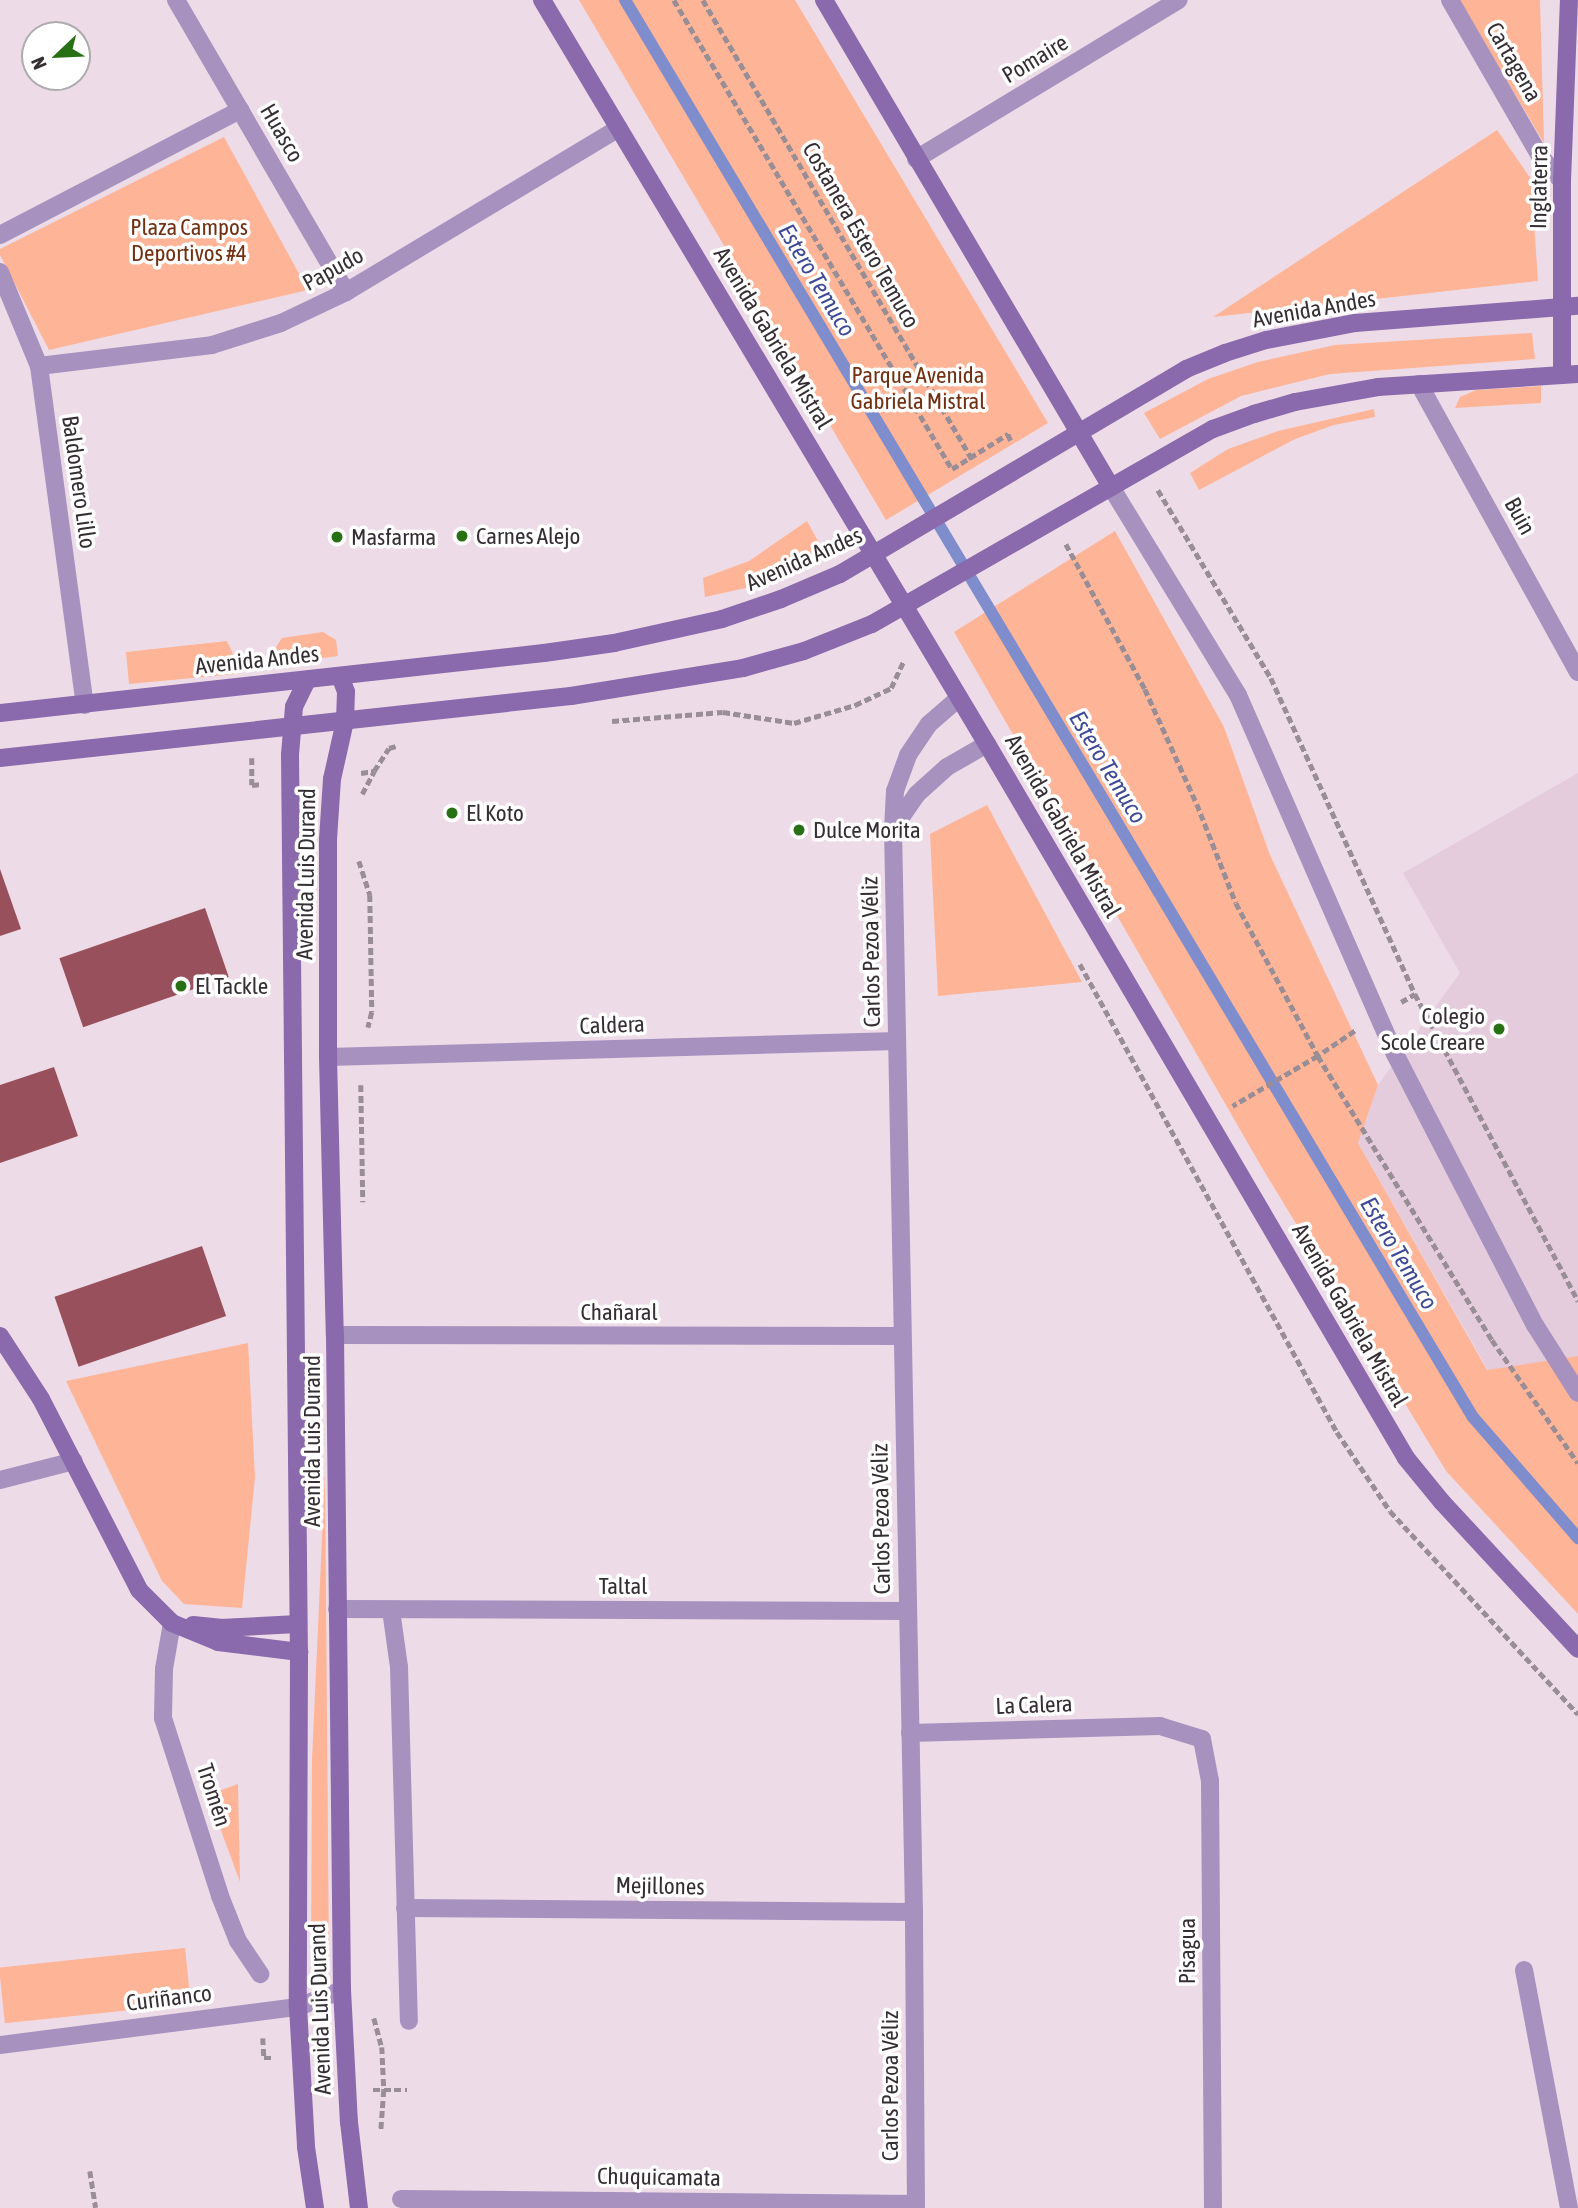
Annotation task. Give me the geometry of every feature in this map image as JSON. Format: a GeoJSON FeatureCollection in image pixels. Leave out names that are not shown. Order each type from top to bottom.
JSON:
{"type":"FeatureCollection","features":[{"type":"Feature","properties":{"kind":"street","name":"Huasco"},"geometry":{"type":"LineString","coordinates":[[176,0],[346,292]]}},
{"type":"Feature","properties":{"kind":"street","name":"Avenida Gabriela Mistral"},"geometry":{"type":"LineString","coordinates":[[542,0],[875,555],[1406,1458],[1442,1502],[1578,1648]]}},
{"type":"Feature","properties":{"kind":"street"},"geometry":{"type":"LineString","coordinates":[[824,0],[1111,488],[1238,695],[1395,1054],[1535,1325],[1578,1393]]}},
{"type":"Feature","properties":{"kind":"street","name":"Pomaire"},"geometry":{"type":"LineString","coordinates":[[916,159],[1179,0]]}},
{"type":"Feature","properties":{"kind":"street","name":"Cartagena"},"geometry":{"type":"LineString","coordinates":[[1450,0],[1541,156],[1562,181]]}},
{"type":"Feature","properties":{"kind":"street","name":"Inglaterra"},"geometry":{"type":"LineString","coordinates":[[1569,0],[1562,181],[1570,306],[1570,374]]}},
{"type":"Feature","properties":{"kind":"street"},"geometry":{"type":"LineString","coordinates":[[0,235],[240,110]]}},
{"type":"Feature","properties":{"kind":"street","name":"Papudo"},"geometry":{"type":"LineString","coordinates":[[39,366],[212,345],[281,323],[346,292],[619,128]]}},
{"type":"Feature","properties":{"kind":"street","name":"Baldomero Lillo"},"geometry":{"type":"LineString","coordinates":[[0,272],[39,366],[85,705]]}},
{"type":"Feature","properties":{"kind":"street","name":"Avenida Andes"},"geometry":{"type":"LineString","coordinates":[[0,713],[544,653],[663,633],[722,619],[781,599],[840,574],[1186,369],[1266,340],[1355,323],[1570,306]]}},
{"type":"Feature","properties":{"kind":"street"},"geometry":{"type":"LineString","coordinates":[[0,758],[571,696],[743,668],[804,651],[904,608],[1213,429],[1254,414],[1338,393],[1419,384],[1570,374]]}},
{"type":"Feature","properties":{"kind":"street","name":"Buin"},"geometry":{"type":"LineString","coordinates":[[1419,384],[1578,672]]}},
{"type":"Feature","properties":{"kind":"street","name":"Avenida Luis Durand"},"geometry":{"type":"LineString","coordinates":[[340,676],[346,692],[345,721],[332,779],[328,840],[328,1057],[335,1335],[342,1990],[349,2122],[359,2208]]}},
{"type":"Feature","properties":{"kind":"street","name":"Avenida Luis Durand"},"geometry":{"type":"LineString","coordinates":[[307,680],[294,707],[291,727],[299,1651],[298,2007],[306,2147],[316,2208]]}},
{"type":"Feature","properties":{"kind":"street","name":"Carlos Pezoa Véliz"},"geometry":{"type":"LineString","coordinates":[[916,2206],[914,1913],[893,829],[895,791],[908,755],[929,724],[959,698]]}},
{"type":"Feature","properties":{"kind":"street"},"geometry":{"type":"LineString","coordinates":[[893,829],[917,794],[937,776],[987,744]]}},
{"type":"Feature","properties":{"kind":"street","name":"Caldera"},"geometry":{"type":"LineString","coordinates":[[328,1057],[897,1041]]}},
{"type":"Feature","properties":{"kind":"street","name":"Chañaral"},"geometry":{"type":"LineString","coordinates":[[335,1335],[902,1336]]}},
{"type":"Feature","properties":{"kind":"street"},"geometry":{"type":"LineString","coordinates":[[0,1336],[41,1399],[139,1590],[172,1623],[218,1642],[299,1651]]}},
{"type":"Feature","properties":{"kind":"street"},"geometry":{"type":"LineString","coordinates":[[0,1480],[74,1461]]}},
{"type":"Feature","properties":{"kind":"street","name":"Taltal"},"geometry":{"type":"LineString","coordinates":[[337,1609],[908,1611]]}},
{"type":"Feature","properties":{"kind":"street"},"geometry":{"type":"LineString","coordinates":[[391,1609],[399,1667],[409,2021]]}},
{"type":"Feature","properties":{"kind":"street"},"geometry":{"type":"LineString","coordinates":[[172,1623],[220,1628],[298,1625]]}},
{"type":"Feature","properties":{"kind":"street","name":"Tromén"},"geometry":{"type":"LineString","coordinates":[[172,1623],[164,1669],[163,1718],[220,1896],[238,1941],[260,1973]]}},
{"type":"Feature","properties":{"kind":"street","name":"La Calera"},"geometry":{"type":"LineString","coordinates":[[910,1733],[1160,1726]]}},
{"type":"Feature","properties":{"kind":"street","name":"Pisagua"},"geometry":{"type":"LineString","coordinates":[[1160,1726],[1202,1739],[1210,1781],[1213,2208]]}},
{"type":"Feature","properties":{"kind":"street","name":"Mejillones"},"geometry":{"type":"LineString","coordinates":[[405,1908],[914,1913]]}},
{"type":"Feature","properties":{"kind":"street"},"geometry":{"type":"LineString","coordinates":[[1524,1970],[1569,2208]]}},
{"type":"Feature","properties":{"kind":"street","name":"Curiñanco"},"geometry":{"type":"LineString","coordinates":[[0,2045],[298,2007],[342,1990]]}},
{"type":"Feature","properties":{"kind":"street","name":"Chuquicamata"},"geometry":{"type":"LineString","coordinates":[[401,2199],[916,2206]]}},
{"type":"Feature","properties":{"kind":"path","name":"Costanera Estero Temuco"},"geometry":{"type":"LineString","coordinates":[[703,0],[989,487]]}},
{"type":"Feature","properties":{"kind":"path"},"geometry":{"type":"LineString","coordinates":[[599,722],[723,712],[794,723],[855,705],[891,688],[906,655],[926,643]]}},
{"type":"Feature","properties":{"kind":"path"},"geometry":{"type":"LineString","coordinates":[[357,804],[389,748],[401,744]]}},
{"type":"Feature","properties":{"kind":"path"},"geometry":{"type":"LineString","coordinates":[[332,779],[374,771]]}},
{"type":"Feature","properties":{"kind":"path"},"geometry":{"type":"LineString","coordinates":[[355,850],[370,895],[372,1012]]}},
{"type":"Feature","properties":{"kind":"path"},"geometry":{"type":"LineString","coordinates":[[1250,1096],[1318,1056]]}},
{"type":"Feature","properties":{"kind":"path"},"geometry":{"type":"LineString","coordinates":[[368,2090],[407,2090]]}},
{"type":"Feature","properties":{"kind":"path"},"geometry":{"type":"LineString","coordinates":[[90,2171],[96,2208]]}},
{"type":"Feature","properties":{"kind":"shaded area","name":"Colegio Scole Creare"},"geometry":{"type":"Polygon","coordinates":[[[1578,773],[1578,1356],[1488,1370],[1358,1143],[1378,1085],[1460,973],[1403,873],[1578,773]]]}},
{"type":"Feature","properties":{"kind":"green space","name":"Parque Avenida Gabriela Mistral"},"geometry":{"type":"Polygon","coordinates":[[[579,0],[795,0],[1048,423],[886,520],[579,0]]]}},
{"type":"Feature","properties":{"kind":"green space"},"geometry":{"type":"Polygon","coordinates":[[[1459,0],[1540,0],[1544,143],[1459,0]]]}},
{"type":"Feature","properties":{"kind":"green space"},"geometry":{"type":"Polygon","coordinates":[[[1497,130],[1531,179],[1538,281],[1213,317],[1497,130]]]}},
{"type":"Feature","properties":{"kind":"green space","name":"Plaza Campos Deportivos #4"},"geometry":{"type":"Polygon","coordinates":[[[224,137],[308,290],[49,350],[0,255],[0,249],[224,137]]]}},
{"type":"Feature","properties":{"kind":"green space"},"geometry":{"type":"Polygon","coordinates":[[[1532,333],[1535,359],[1330,374],[1241,396],[1160,439],[1144,413],[1208,379],[1258,362],[1335,345],[1532,333]]]}},
{"type":"Feature","properties":{"kind":"green space"},"geometry":{"type":"Polygon","coordinates":[[[1541,386],[1541,403],[1455,408],[1460,397],[1476,390],[1541,386]]]}},
{"type":"Feature","properties":{"kind":"green space"},"geometry":{"type":"Polygon","coordinates":[[[1374,409],[1375,417],[1334,425],[1295,439],[1199,490],[1190,473],[1228,449],[1278,431],[1374,409]]]}},
{"type":"Feature","properties":{"kind":"green space"},"geometry":{"type":"Polygon","coordinates":[[[807,521],[825,554],[759,585],[705,597],[703,578],[749,561],[807,521]]]}},
{"type":"Feature","properties":{"kind":"green space"},"geometry":{"type":"Polygon","coordinates":[[[1115,531],[1224,727],[1270,855],[1378,1085],[1358,1143],[1487,1370],[1578,1356],[1578,1614],[1446,1471],[1261,1166],[954,632],[1115,531]]]}},
{"type":"Feature","properties":{"kind":"green space"},"geometry":{"type":"Polygon","coordinates":[[[323,632],[336,640],[338,656],[279,664],[276,647],[282,638],[323,632]]]}},
{"type":"Feature","properties":{"kind":"green space"},"geometry":{"type":"Polygon","coordinates":[[[227,641],[233,654],[235,674],[129,684],[126,652],[227,641]]]}},
{"type":"Feature","properties":{"kind":"green space"},"geometry":{"type":"Polygon","coordinates":[[[987,805],[1082,982],[938,996],[930,834],[987,805]]]}},
{"type":"Feature","properties":{"kind":"green space"},"geometry":{"type":"Polygon","coordinates":[[[248,1343],[255,1477],[242,1608],[184,1604],[162,1581],[66,1381],[248,1343]]]}},
{"type":"Feature","properties":{"kind":"green space"},"geometry":{"type":"Polygon","coordinates":[[[325,1472],[329,1970],[317,1980],[311,1980],[312,1760],[325,1472]]]}},
{"type":"Feature","properties":{"kind":"green space"},"geometry":{"type":"Polygon","coordinates":[[[238,1784],[240,1882],[208,1795],[238,1784]]]}},
{"type":"Feature","properties":{"kind":"green space"},"geometry":{"type":"Polygon","coordinates":[[[185,1948],[191,2004],[5,2023],[0,1967],[185,1948]]]}},
{"type":"Feature","properties":{"kind":"building"},"geometry":{"type":"Polygon","coordinates":[[[0,869],[21,929],[0,936],[0,869]]]}},
{"type":"Feature","properties":{"kind":"building"},"geometry":{"type":"Polygon","coordinates":[[[205,908],[229,977],[83,1027],[59,958],[205,908]]]}},
{"type":"Feature","properties":{"kind":"building"},"geometry":{"type":"Polygon","coordinates":[[[54,1067],[78,1136],[0,1163],[0,1085],[54,1067]]]}},
{"type":"Feature","properties":{"kind":"building"},"geometry":{"type":"Polygon","coordinates":[[[202,1246],[226,1316],[79,1367],[54,1297],[202,1246]]]}},
{"type":"Feature","properties":{"kind":"waterway","name":"Estero Temuco"},"geometry":{"type":"LineString","coordinates":[[625,0],[1472,1416],[1578,1538]]}},
{"type":"Feature","properties":{"kind":"place","name":"Carnes Alejo"},"geometry":{"type":"Point","coordinates":[462,536]}},
{"type":"Feature","properties":{"kind":"place","name":"Masfarma"},"geometry":{"type":"Point","coordinates":[337,537]}},
{"type":"Feature","properties":{"kind":"place","name":"El Koto"},"geometry":{"type":"Point","coordinates":[452,813]}},
{"type":"Feature","properties":{"kind":"place","name":"Dulce Morita"},"geometry":{"type":"Point","coordinates":[799,830]}},
{"type":"Feature","properties":{"kind":"place","name":"El Tackle"},"geometry":{"type":"Point","coordinates":[181,986]}},
{"type":"Feature","properties":{"kind":"place","name":"Colegio Scole Creare"},"geometry":{"type":"Point","coordinates":[1499,1029]}}]}
